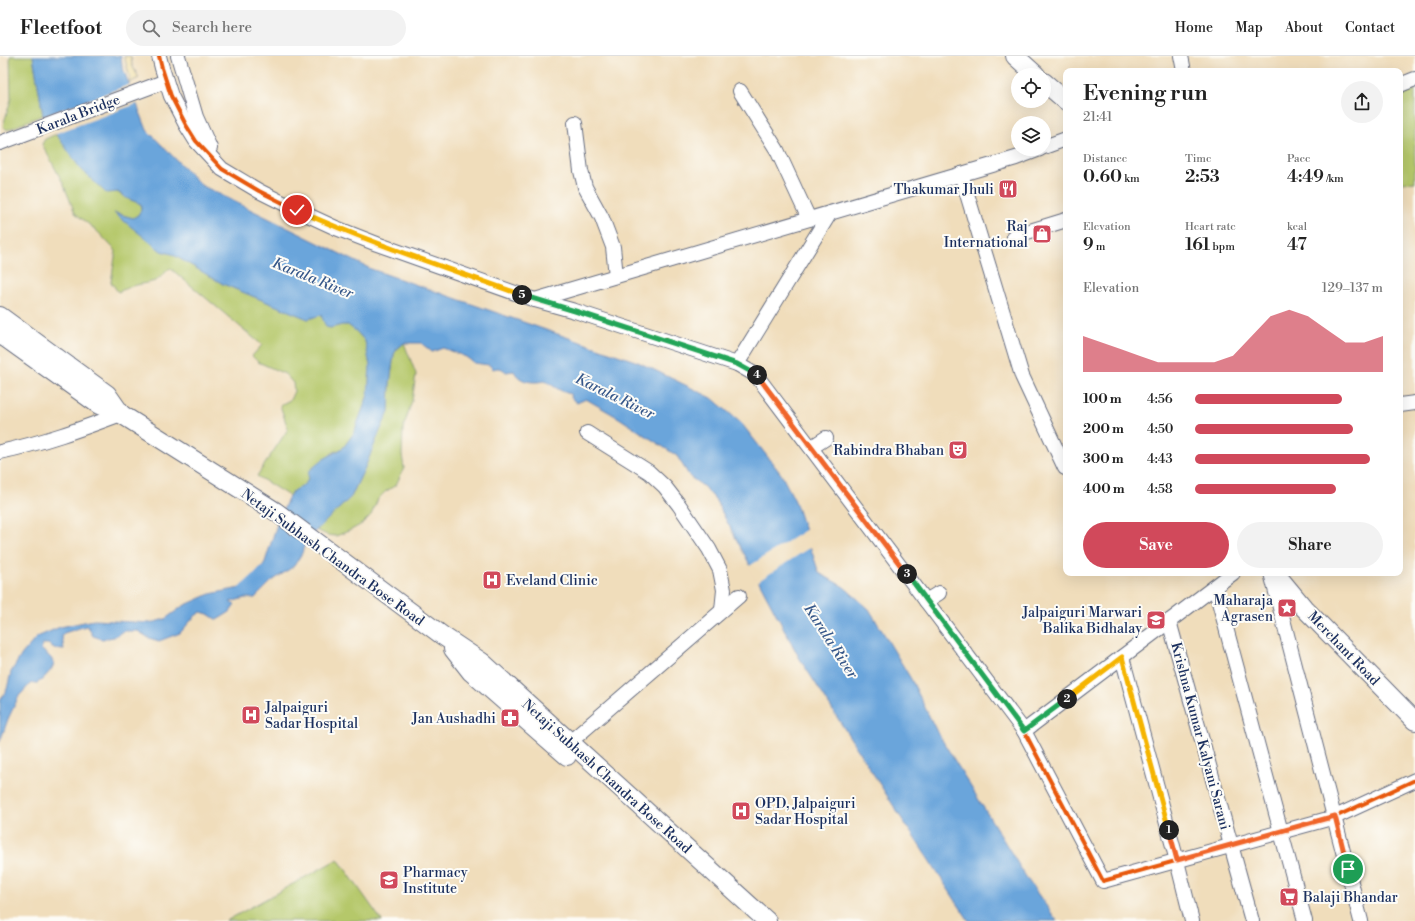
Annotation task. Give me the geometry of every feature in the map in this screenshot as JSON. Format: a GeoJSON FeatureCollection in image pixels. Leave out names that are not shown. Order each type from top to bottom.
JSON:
{"type":"FeatureCollection","features":[{"type":"Feature","properties":{"kind":"street"},"geometry":{"type":"LineString","coordinates":[[159,56],[161,83],[171,96],[186,125],[200,146],[222,169],[297,210],[336,228],[377,244],[535,300],[575,311],[737,364],[756,374],[1024,731],[1103,881],[1335,816],[1415,780]]}},
{"type":"Feature","properties":{"kind":"street"},"geometry":{"type":"LineString","coordinates":[[178,56],[196,118],[209,147],[222,169]]}},
{"type":"Feature","properties":{"kind":"street"},"geometry":{"type":"LineString","coordinates":[[1015,56],[1028,68]]}},
{"type":"Feature","properties":{"kind":"street"},"geometry":{"type":"LineString","coordinates":[[1180,56],[1183,68]]}},
{"type":"Feature","properties":{"kind":"street"},"geometry":{"type":"LineString","coordinates":[[1403,84],[1415,79]]}},
{"type":"Feature","properties":{"kind":"street","name":"Karala Bridge"},"geometry":{"type":"LineString","coordinates":[[0,143],[161,83]]}},
{"type":"Feature","properties":{"kind":"street"},"geometry":{"type":"LineString","coordinates":[[1051,88],[1063,99]]}},
{"type":"Feature","properties":{"kind":"street"},"geometry":{"type":"LineString","coordinates":[[740,91],[777,150],[809,219]]}},
{"type":"Feature","properties":{"kind":"street"},"geometry":{"type":"LineString","coordinates":[[575,123],[581,171],[585,187],[602,218],[613,246],[616,276]]}},
{"type":"Feature","properties":{"kind":"street"},"geometry":{"type":"LineString","coordinates":[[1051,144],[1063,140]]}},
{"type":"Feature","properties":{"kind":"street"},"geometry":{"type":"LineString","coordinates":[[535,300],[1021,156]]}},
{"type":"Feature","properties":{"kind":"street"},"geometry":{"type":"LineString","coordinates":[[961,174],[1022,376],[1063,464]]}},
{"type":"Feature","properties":{"kind":"street"},"geometry":{"type":"LineString","coordinates":[[737,364],[830,213]]}},
{"type":"Feature","properties":{"kind":"street"},"geometry":{"type":"LineString","coordinates":[[1014,236],[1063,221]]}},
{"type":"Feature","properties":{"kind":"street","name":"Netaji Subhash Chandra Bose Road"},"geometry":{"type":"LineString","coordinates":[[0,316],[106,394],[121,414]]}},
{"type":"Feature","properties":{"kind":"street","name":"Netaji Subhash Chandra Bose Road"},"geometry":{"type":"LineString","coordinates":[[0,334],[99,405],[121,414],[275,512],[443,636],[482,662],[767,921]]}},
{"type":"Feature","properties":{"kind":"street"},"geometry":{"type":"LineString","coordinates":[[1403,405],[1415,403]]}},
{"type":"Feature","properties":{"kind":"street"},"geometry":{"type":"LineString","coordinates":[[0,452],[24,447],[121,414]]}},
{"type":"Feature","properties":{"kind":"street"},"geometry":{"type":"LineString","coordinates":[[587,433],[649,472],[665,487],[679,505],[709,549],[720,570],[724,590],[722,610]]}},
{"type":"Feature","properties":{"kind":"street"},"geometry":{"type":"LineString","coordinates":[[812,447],[826,438]]}},
{"type":"Feature","properties":{"kind":"street"},"geometry":{"type":"LineString","coordinates":[[1024,731],[1229,576]]}},
{"type":"Feature","properties":{"kind":"street"},"geometry":{"type":"LineString","coordinates":[[1272,576],[1361,921]]}},
{"type":"Feature","properties":{"kind":"street","name":"Merchant Road"},"geometry":{"type":"LineString","coordinates":[[1277,576],[1304,608],[1415,721]]}},
{"type":"Feature","properties":{"kind":"street"},"geometry":{"type":"LineString","coordinates":[[1215,587],[1282,831],[1305,921]]}},
{"type":"Feature","properties":{"kind":"street"},"geometry":{"type":"LineString","coordinates":[[926,601],[939,593]]}},
{"type":"Feature","properties":{"kind":"street"},"geometry":{"type":"LineString","coordinates":[[570,742],[739,596]]}},
{"type":"Feature","properties":{"kind":"street","name":"Krishna Kumar Kalyani Sarani"},"geometry":{"type":"LineString","coordinates":[[1169,621],[1252,921]]}},
{"type":"Feature","properties":{"kind":"street","name":"Netaji Subhash Chandra Bose Road"},"geometry":{"type":"LineString","coordinates":[[443,636],[471,672],[580,767],[748,921]]}},
{"type":"Feature","properties":{"kind":"street"},"geometry":{"type":"LineString","coordinates":[[1122,657],[1192,921]]}},
{"type":"Feature","properties":{"kind":"green space"},"geometry":{"type":"Polygon","coordinates":[[[10,56],[33,56],[43,115],[7,130],[3,126],[11,99],[10,56]]]}},
{"type":"Feature","properties":{"kind":"green space"},"geometry":{"type":"Polygon","coordinates":[[[1415,89],[1415,182],[1403,183],[1403,95],[1415,89]]]}},
{"type":"Feature","properties":{"kind":"green space"},"geometry":{"type":"Polygon","coordinates":[[[54,135],[58,136],[80,168],[126,198],[141,204],[141,210],[138,215],[133,218],[116,213],[161,251],[172,254],[223,284],[308,319],[321,315],[330,328],[348,325],[365,341],[370,366],[368,395],[354,433],[343,448],[332,453],[305,484],[293,491],[289,496],[257,476],[288,429],[280,405],[290,400],[294,391],[293,383],[285,374],[258,362],[252,356],[262,345],[170,268],[156,281],[132,286],[118,292],[111,282],[116,251],[98,232],[75,213],[63,183],[42,144],[45,139],[54,135]]]}},
{"type":"Feature","properties":{"kind":"green space"},"geometry":{"type":"Polygon","coordinates":[[[404,343],[416,374],[412,401],[403,429],[402,455],[404,468],[396,485],[385,492],[378,499],[371,515],[362,524],[336,536],[327,535],[316,530],[351,497],[389,411],[390,383],[394,354],[404,343]]]}},
{"type":"Feature","properties":{"kind":"green space"},"geometry":{"type":"Polygon","coordinates":[[[338,859],[382,921],[226,921],[338,859]]]}},
{"type":"Feature","properties":{"kind":"sand"},"geometry":{"type":"Polygon","coordinates":[[[124,56],[131,56],[132,65],[139,78],[129,83],[130,78],[124,56]]]}},
{"type":"Feature","properties":{"kind":"water","name":"Karala River"},"geometry":{"type":"Polygon","coordinates":[[[33,56],[121,56],[122,66],[147,130],[201,185],[371,269],[638,362],[712,398],[742,424],[781,474],[795,501],[819,573],[844,587],[869,609],[911,679],[936,730],[1028,880],[1057,921],[969,921],[800,659],[715,499],[703,486],[690,477],[677,456],[619,418],[586,399],[577,403],[572,399],[570,394],[559,390],[545,381],[536,382],[523,380],[514,371],[506,372],[500,368],[493,369],[489,365],[474,363],[466,357],[443,348],[432,352],[421,343],[404,343],[394,354],[390,383],[389,411],[351,497],[306,540],[302,553],[294,566],[272,581],[255,598],[245,598],[230,602],[235,605],[230,612],[217,620],[208,614],[201,612],[195,616],[180,633],[159,641],[149,638],[138,631],[123,631],[114,637],[102,639],[93,636],[89,628],[86,626],[64,633],[62,636],[64,649],[62,650],[56,649],[48,644],[42,644],[41,649],[51,658],[54,664],[42,680],[37,683],[31,683],[19,696],[8,719],[0,742],[0,701],[7,689],[11,672],[22,654],[37,637],[60,627],[94,620],[151,623],[165,619],[183,606],[210,594],[245,587],[257,575],[265,562],[277,524],[289,496],[293,491],[305,484],[308,479],[309,471],[322,460],[343,448],[354,433],[368,395],[370,366],[365,341],[348,325],[330,328],[326,327],[321,315],[308,319],[223,284],[172,254],[161,251],[114,213],[133,218],[138,215],[141,210],[141,204],[126,198],[118,192],[106,193],[80,168],[43,115],[33,56]]]}},
{"type":"Feature","properties":{"kind":"pier"},"geometry":{"type":"Polygon","coordinates":[[[131,84],[139,103],[54,134],[42,117],[131,84]]]}},
{"type":"Feature","properties":{"kind":"pier"},"geometry":{"type":"Polygon","coordinates":[[[807,529],[812,546],[757,582],[748,567],[807,529]]]}},
{"type":"Feature","properties":{"kind":"waterway"},"geometry":{"type":"LineString","coordinates":[[238,592],[263,569]]}},
{"type":"Feature","properties":{"kind":"cycle path"},"geometry":{"type":"LineString","coordinates":[[159,56],[171,96],[196,141],[222,169],[259,191],[336,228],[377,244],[535,300],[575,311],[737,364],[756,375],[1024,731],[1103,881],[1335,817],[1415,780]]}},
{"type":"Feature","properties":{"kind":"place","name":"Thakumar Jhuli"},"geometry":{"type":"Point","coordinates":[1008,189]}},
{"type":"Feature","properties":{"kind":"place","name":"Raj International"},"geometry":{"type":"Point","coordinates":[1042,234]}},
{"type":"Feature","properties":{"kind":"place","name":"Rabindra Bhaban"},"geometry":{"type":"Point","coordinates":[958,450]}},
{"type":"Feature","properties":{"kind":"place","name":"Eveland Clinic"},"geometry":{"type":"Point","coordinates":[492,580]}},
{"type":"Feature","properties":{"kind":"place","name":"Maharaja Agrasen"},"geometry":{"type":"Point","coordinates":[1287,608]}},
{"type":"Feature","properties":{"kind":"place","name":"Jalpaiguri Marwari Balika Bidhalay"},"geometry":{"type":"Point","coordinates":[1156,620]}},
{"type":"Feature","properties":{"kind":"place","name":"Jalpaiguri Sadar Hospital"},"geometry":{"type":"Point","coordinates":[251,715]}},
{"type":"Feature","properties":{"kind":"place","name":"Jan Aushadhi"},"geometry":{"type":"Point","coordinates":[510,718]}},
{"type":"Feature","properties":{"kind":"place","name":"OPD, Jalpaiguri Sadar Hospital"},"geometry":{"type":"Point","coordinates":[741,811]}},
{"type":"Feature","properties":{"kind":"place","name":"Pharmacy Institute"},"geometry":{"type":"Point","coordinates":[389,880]}},
{"type":"Feature","properties":{"kind":"place","name":"Balaji Bhandar"},"geometry":{"type":"Point","coordinates":[1289,897]}},
{"type":"Feature","properties":{"kind":"route"},"geometry":{"type":"LineString","coordinates":[[297,210],[336,228],[377,244],[438,264],[535,300],[575,311],[737,364],[756,374],[1024,731],[1122,657],[1177,860],[1335,816],[1348,869]]}}]}
